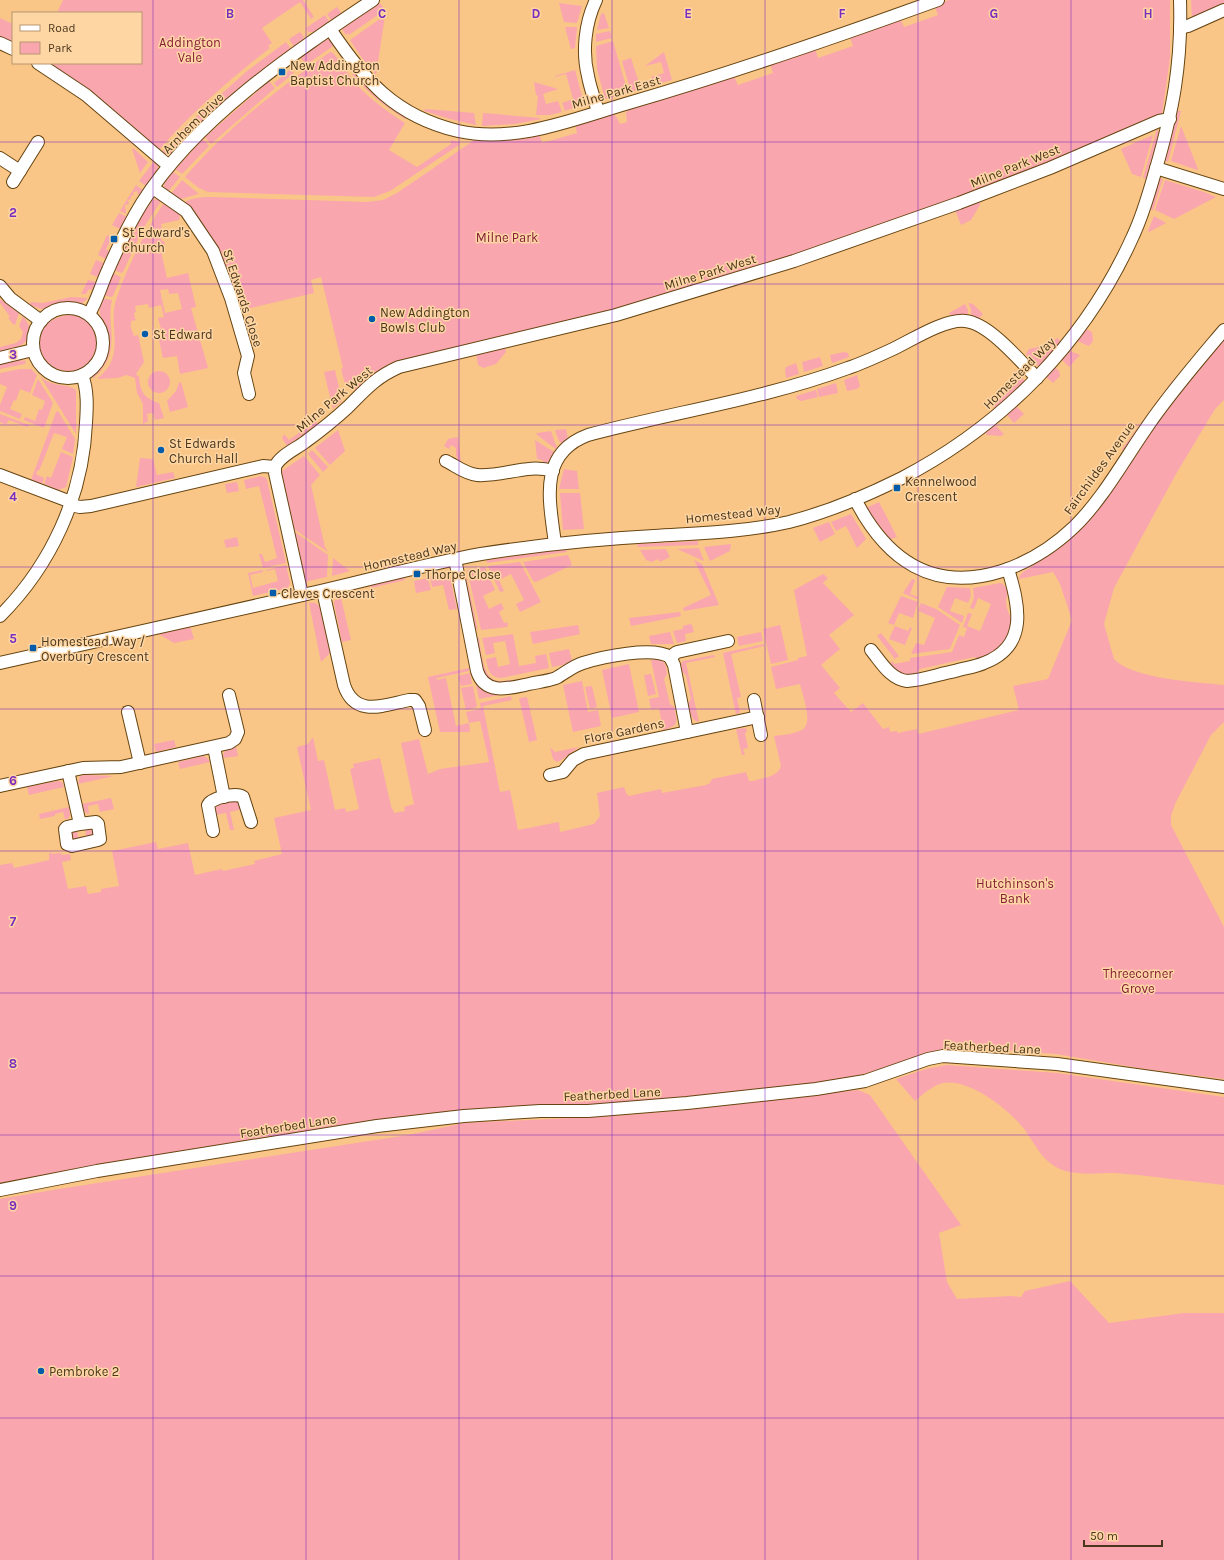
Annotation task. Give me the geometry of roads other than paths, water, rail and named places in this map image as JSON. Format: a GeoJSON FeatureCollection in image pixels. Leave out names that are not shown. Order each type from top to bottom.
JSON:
{"type":"FeatureCollection","features":[{"type":"Feature","properties":{"kind":"street","name":"Arnhem Drive"},"geometry":{"type":"LineString","coordinates":[[89,314],[126,231],[152,188],[169,166],[202,132],[247,91],[284,62],[373,0]]}},
{"type":"Feature","properties":{"kind":"street"},"geometry":{"type":"LineString","coordinates":[[596,0],[588,26],[586,57],[588,75],[598,112]]}},
{"type":"Feature","properties":{"kind":"street","name":"Milne Park East"},"geometry":{"type":"LineString","coordinates":[[330,30],[357,68],[380,92],[403,109],[442,126],[479,134],[510,134],[540,129],[694,84],[874,24],[938,0]]}},
{"type":"Feature","properties":{"kind":"street","name":"Homestead Way"},"geometry":{"type":"LineString","coordinates":[[6,662],[455,559],[583,540],[751,529],[802,518],[855,499],[913,472],[959,444],[1000,413],[1037,378],[1077,332],[1111,279],[1135,232],[1156,168],[1170,118],[1179,64],[1180,0]]}},
{"type":"Feature","properties":{"kind":"street"},"geometry":{"type":"LineString","coordinates":[[1180,28],[1224,10]]}},
{"type":"Feature","properties":{"kind":"street"},"geometry":{"type":"LineString","coordinates":[[0,42],[12,48]]}},
{"type":"Feature","properties":{"kind":"street"},"geometry":{"type":"LineString","coordinates":[[40,64],[86,95],[169,166]]}},
{"type":"Feature","properties":{"kind":"street","name":"Milne Park West"},"geometry":{"type":"LineString","coordinates":[[275,467],[279,460],[334,420],[370,384],[399,367],[616,315],[794,261],[946,208],[1050,168],[1159,121],[1170,118]]}},
{"type":"Feature","properties":{"kind":"street"},"geometry":{"type":"LineString","coordinates":[[13,182],[38,142]]}},
{"type":"Feature","properties":{"kind":"street"},"geometry":{"type":"LineString","coordinates":[[0,158],[20,171]]}},
{"type":"Feature","properties":{"kind":"street"},"geometry":{"type":"LineString","coordinates":[[1156,168],[1224,189]]}},
{"type":"Feature","properties":{"kind":"street","name":"St Edwards Close"},"geometry":{"type":"LineString","coordinates":[[152,188],[186,211],[216,256],[231,298],[248,356],[244,373],[249,394]]}},
{"type":"Feature","properties":{"kind":"street"},"geometry":{"type":"LineString","coordinates":[[0,286],[10,298],[41,321]]}},
{"type":"Feature","properties":{"kind":"street"},"geometry":{"type":"LineString","coordinates":[[63,308],[74,309],[89,314],[99,326],[102,336],[103,346],[97,363],[89,371],[72,378],[55,375],[41,366],[33,350],[34,335],[41,321],[52,312],[63,308]]}},
{"type":"Feature","properties":{"kind":"street"},"geometry":{"type":"LineString","coordinates":[[555,544],[549,492],[553,471],[557,459],[564,449],[581,438],[765,394],[799,384],[849,368],[937,328],[957,321],[974,323],[989,331],[1037,378]]}},
{"type":"Feature","properties":{"kind":"street","name":"Fairchildes Avenue"},"geometry":{"type":"LineString","coordinates":[[855,499],[868,522],[881,540],[901,558],[920,569],[939,576],[965,579],[985,576],[1008,569],[1031,559],[1047,549],[1080,521],[1097,500],[1162,406],[1224,330]]}},
{"type":"Feature","properties":{"kind":"street"},"geometry":{"type":"LineString","coordinates":[[0,358],[33,350]]}},
{"type":"Feature","properties":{"kind":"street"},"geometry":{"type":"LineString","coordinates":[[0,616],[22,593],[38,570],[58,534],[70,503],[82,462],[86,428],[86,392],[82,375]]}},
{"type":"Feature","properties":{"kind":"street"},"geometry":{"type":"LineString","coordinates":[[446,461],[465,471],[478,475],[536,468],[553,471]]}},
{"type":"Feature","properties":{"kind":"street"},"geometry":{"type":"LineString","coordinates":[[0,475],[80,507],[91,506],[263,466],[275,467],[275,473],[302,595]]}},
{"type":"Feature","properties":{"kind":"street"},"geometry":{"type":"LineString","coordinates":[[455,559],[477,671],[480,678],[490,687],[505,689],[549,680],[558,677],[582,663],[632,653],[658,652],[670,657],[674,665],[687,732]]}},
{"type":"Feature","properties":{"kind":"street"},"geometry":{"type":"LineString","coordinates":[[871,650],[892,675],[907,681],[977,666],[992,660],[1008,646],[1014,636],[1018,624],[1018,609],[1008,569]]}},
{"type":"Feature","properties":{"kind":"street"},"geometry":{"type":"LineString","coordinates":[[323,590],[344,684],[351,698],[360,705],[371,707],[415,700],[419,706],[425,730]]}},
{"type":"Feature","properties":{"kind":"street"},"geometry":{"type":"LineString","coordinates":[[670,657],[677,652],[728,641]]}},
{"type":"Feature","properties":{"kind":"street"},"geometry":{"type":"LineString","coordinates":[[0,786],[89,767],[115,768],[229,743],[234,741],[238,732],[229,695]]}},
{"type":"Feature","properties":{"kind":"street"},"geometry":{"type":"LineString","coordinates":[[754,700],[761,735]]}},
{"type":"Feature","properties":{"kind":"street"},"geometry":{"type":"LineString","coordinates":[[128,712],[140,763]]}},
{"type":"Feature","properties":{"kind":"street","name":"Flora Gardens"},"geometry":{"type":"LineString","coordinates":[[550,776],[563,772],[573,760],[584,754],[758,717]]}},
{"type":"Feature","properties":{"kind":"street"},"geometry":{"type":"LineString","coordinates":[[214,747],[224,797]]}},
{"type":"Feature","properties":{"kind":"street"},"geometry":{"type":"LineString","coordinates":[[68,771],[80,824]]}},
{"type":"Feature","properties":{"kind":"street"},"geometry":{"type":"LineString","coordinates":[[213,831],[208,805],[212,800],[224,797],[236,795],[243,797],[251,822]]}},
{"type":"Feature","properties":{"kind":"street","name":"Featherbed Lane"},"geometry":{"type":"LineString","coordinates":[[0,1190],[97,1171],[378,1126],[464,1116],[540,1111],[588,1111],[687,1103],[816,1089],[865,1080],[928,1059],[944,1056],[1057,1064],[1224,1087]]}},
{"type":"Feature","properties":{"kind":"place","name":"New Addington Baptist Church"},"geometry":{"type":"Point","coordinates":[282,72]}},
{"type":"Feature","properties":{"kind":"place","name":"St Edward's Church"},"geometry":{"type":"Point","coordinates":[114,239]}},
{"type":"Feature","properties":{"kind":"place","name":"New Addington Bowls Club"},"geometry":{"type":"Point","coordinates":[372,319]}},
{"type":"Feature","properties":{"kind":"place","name":"St Edward"},"geometry":{"type":"Point","coordinates":[145,334]}},
{"type":"Feature","properties":{"kind":"place","name":"St Edwards Church Hall"},"geometry":{"type":"Point","coordinates":[161,450]}},
{"type":"Feature","properties":{"kind":"place","name":"Kennelwood Crescent"},"geometry":{"type":"Point","coordinates":[897,488]}},
{"type":"Feature","properties":{"kind":"place","name":"Thorpe Close"},"geometry":{"type":"Point","coordinates":[417,574]}},
{"type":"Feature","properties":{"kind":"place","name":"Cleves Crescent"},"geometry":{"type":"Point","coordinates":[273,593]}},
{"type":"Feature","properties":{"kind":"place","name":"Homestead Way / Overbury Crescent"},"geometry":{"type":"Point","coordinates":[33,648]}},
{"type":"Feature","properties":{"kind":"place","name":"Pembroke 2"},"geometry":{"type":"Point","coordinates":[41,1371]}},
{"type":"Feature","properties":{"kind":"park label","name":"Addington Vale"},"geometry":{"type":"Point","coordinates":[190,50]}},
{"type":"Feature","properties":{"kind":"park label","name":"Milne Park"},"geometry":{"type":"Point","coordinates":[507,237]}},
{"type":"Feature","properties":{"kind":"park label","name":"Hutchinson's Bank"},"geometry":{"type":"Point","coordinates":[1015,890]}},
{"type":"Feature","properties":{"kind":"park label","name":"Threecorner Grove"},"geometry":{"type":"Point","coordinates":[1138,980]}}]}
